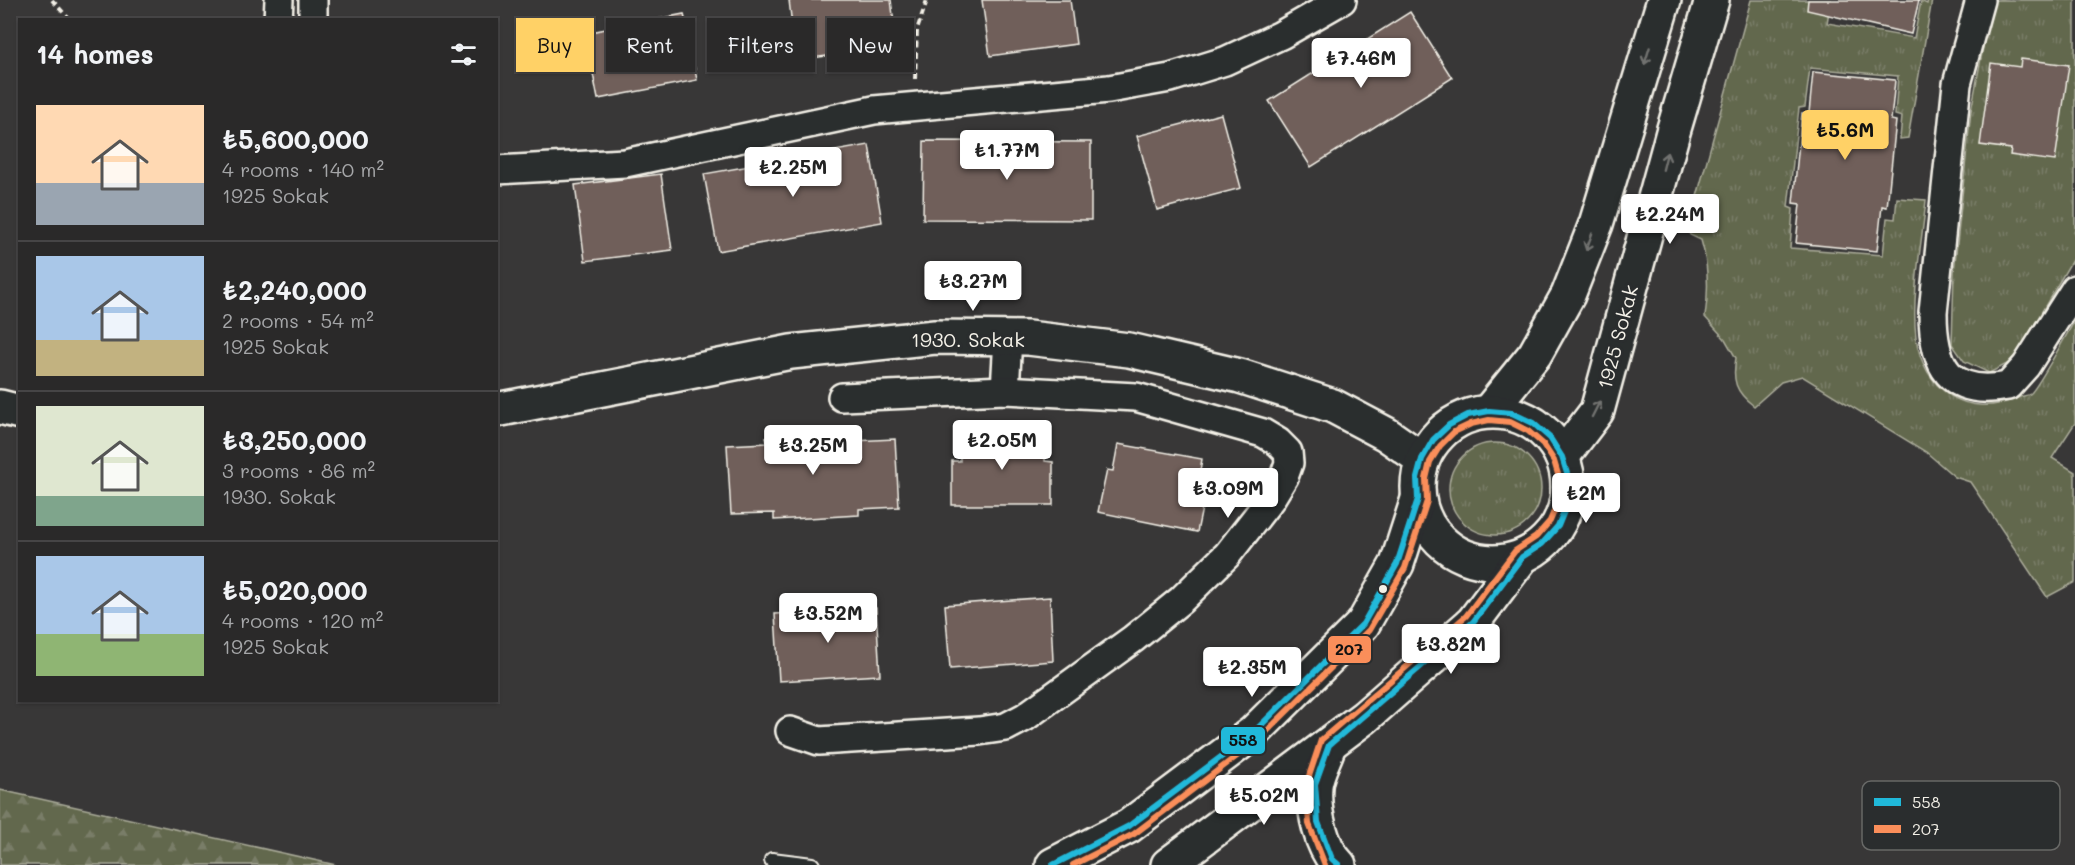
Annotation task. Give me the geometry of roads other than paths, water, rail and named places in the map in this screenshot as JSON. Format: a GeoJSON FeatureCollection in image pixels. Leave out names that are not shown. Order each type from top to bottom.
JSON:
{"type":"FeatureCollection","features":[{"type":"Feature","properties":{"kind":"main road"},"geometry":{"type":"LineString","coordinates":[[1489,411],[1535,354],[1568,295],[1596,224],[1664,0]]}},
{"type":"Feature","properties":{"kind":"main road","name":"1925 Sokak"},"geometry":{"type":"LineString","coordinates":[[1563,457],[1597,411],[1673,132],[1713,0]]}},
{"type":"Feature","properties":{"kind":"main road","name":"1930. Sokak"},"geometry":{"type":"LineString","coordinates":[[498,410],[791,352],[935,337],[1008,338],[1129,350],[1240,376],[1333,406],[1386,434],[1422,459]]}},
{"type":"Feature","properties":{"kind":"main road"},"geometry":{"type":"LineString","coordinates":[[0,407],[18,412]]}},
{"type":"Feature","properties":{"kind":"main road"},"geometry":{"type":"LineString","coordinates":[[1168,865],[1329,745],[1473,622],[1522,557],[1542,544],[1558,526],[1567,504],[1569,480],[1563,457],[1550,438],[1533,423],[1512,413],[1489,411],[1468,415],[1449,425],[1433,440],[1422,459],[1417,478],[1418,499],[1425,520],[1437,539],[1456,553],[1477,561],[1500,562],[1522,557]]}},
{"type":"Feature","properties":{"kind":"main road"},"geometry":{"type":"LineString","coordinates":[[1053,865],[1130,826],[1253,732],[1363,624],[1397,564],[1418,499]]}},
{"type":"Feature","properties":{"kind":"main road"},"geometry":{"type":"LineString","coordinates":[[1329,745],[1315,784],[1318,822],[1332,858],[1339,865]]}},
{"type":"Feature","properties":{"kind":"street"},"geometry":{"type":"LineString","coordinates":[[278,18],[279,0]]}},
{"type":"Feature","properties":{"kind":"street"},"geometry":{"type":"LineString","coordinates":[[313,0],[313,18]]}},
{"type":"Feature","properties":{"kind":"street"},"geometry":{"type":"LineString","coordinates":[[498,170],[625,163],[874,110],[1110,89],[1170,78],[1225,61],[1281,34],[1342,0]]}},
{"type":"Feature","properties":{"kind":"street"},"geometry":{"type":"LineString","coordinates":[[1980,0],[1957,84],[1933,312],[1934,342],[1942,367],[1955,381],[1971,388],[2008,386],[2021,372],[2075,290]]}},
{"type":"Feature","properties":{"kind":"street"},"geometry":{"type":"LineString","coordinates":[[1005,390],[1008,338]]}},
{"type":"Feature","properties":{"kind":"street"},"geometry":{"type":"LineString","coordinates":[[790,731],[819,741],[968,732],[1006,727],[1025,717],[1132,639],[1188,593],[1247,531],[1270,500],[1289,463],[1288,452],[1278,441],[1263,433],[1136,397],[1005,390],[842,397]]}},
{"type":"Feature","properties":{"kind":"lane"},"geometry":{"type":"LineString","coordinates":[[772,860],[812,865]]}}]}
